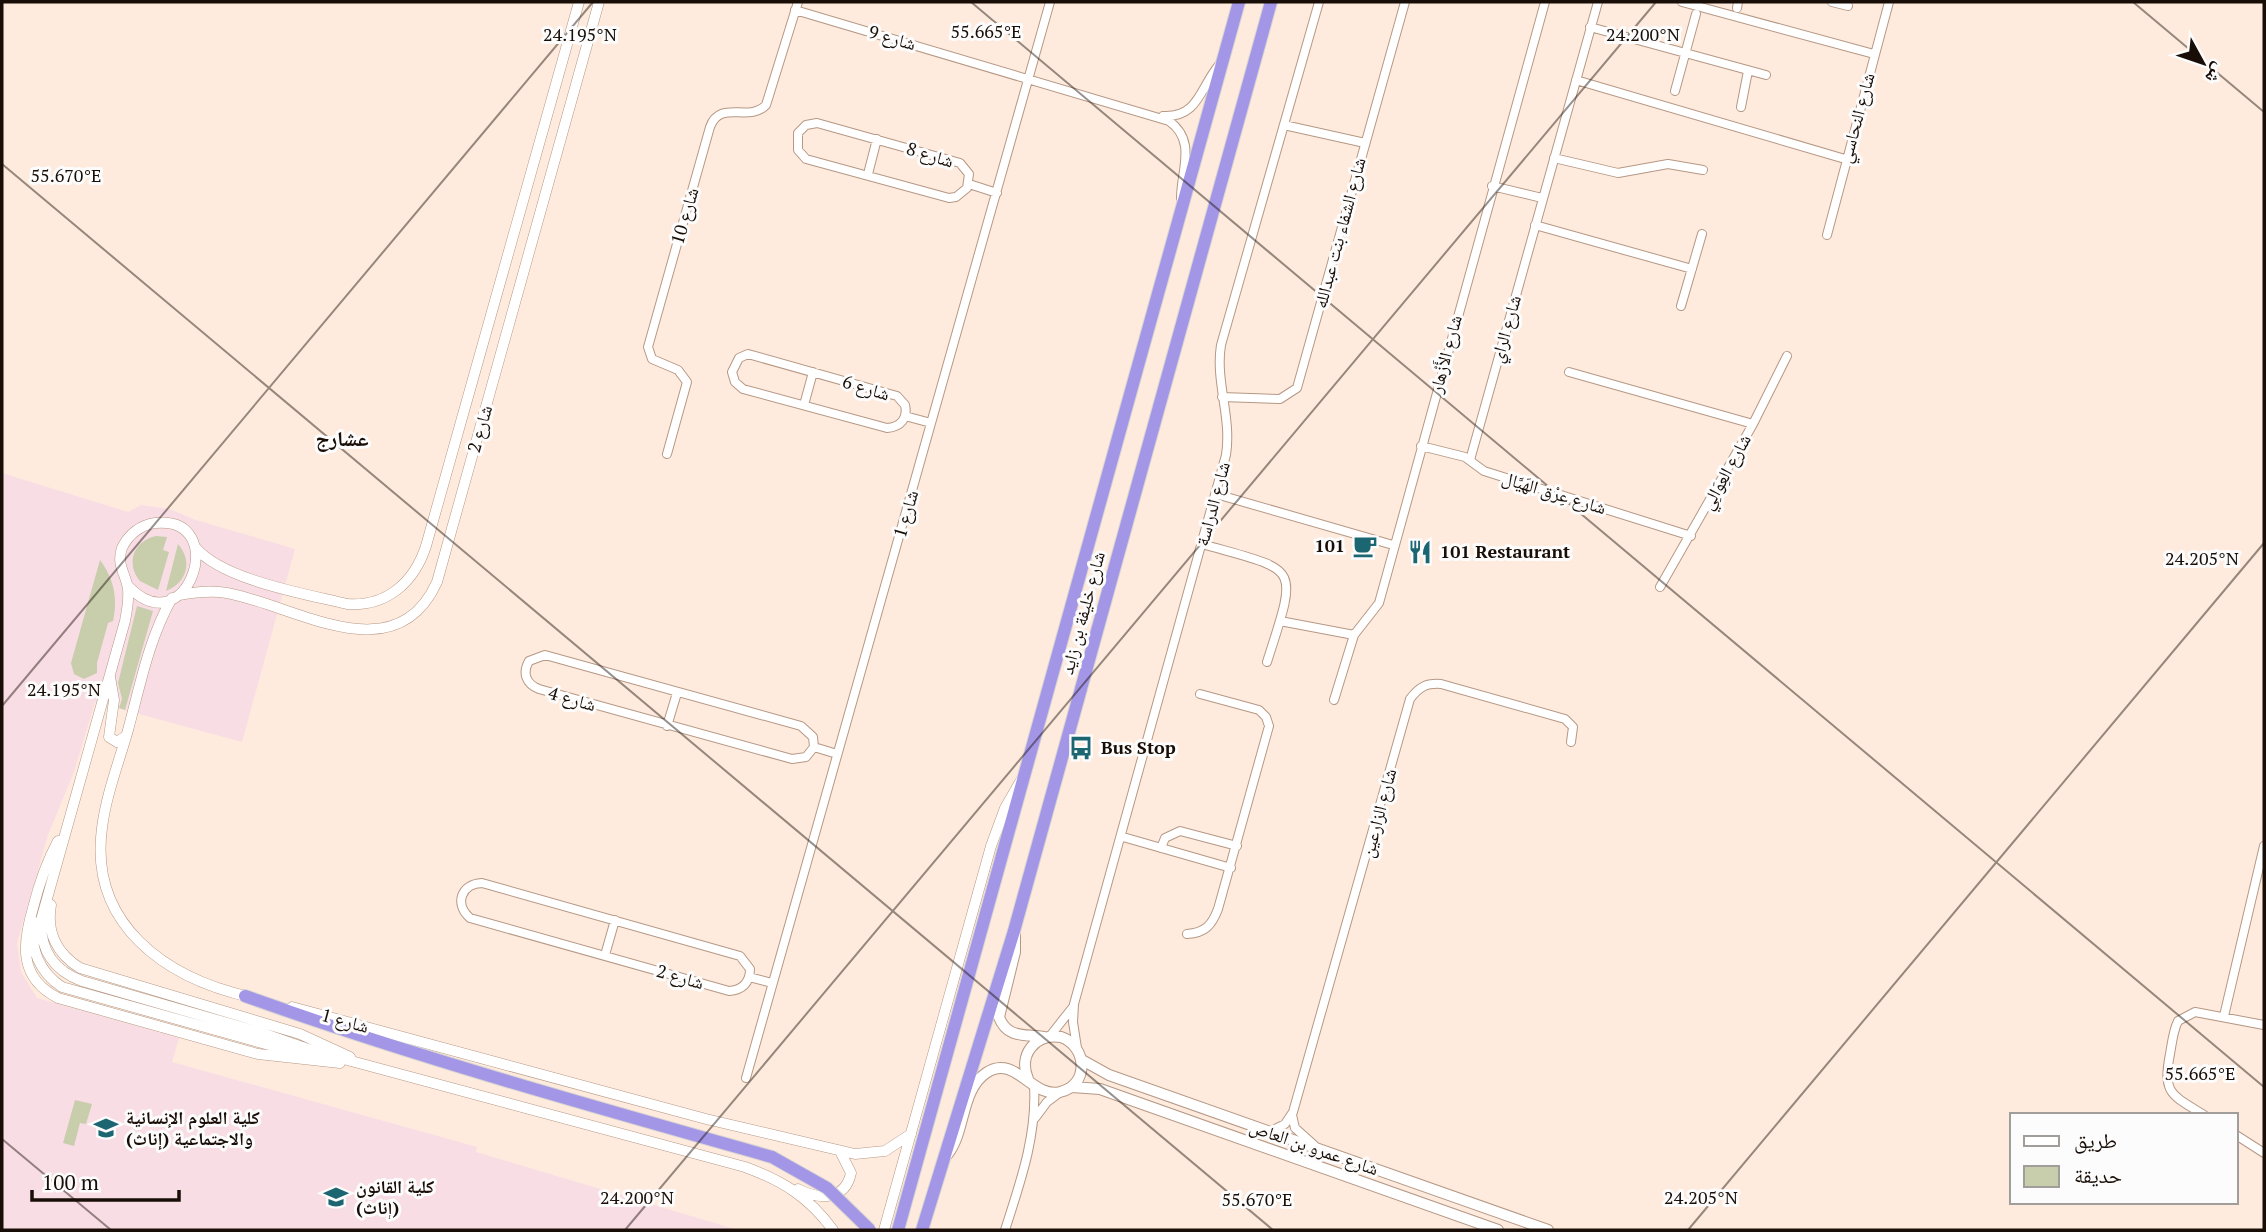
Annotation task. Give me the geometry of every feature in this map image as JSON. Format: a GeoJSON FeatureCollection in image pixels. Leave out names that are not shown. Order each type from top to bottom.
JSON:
{"type":"FeatureCollection","features":[{"type":"Feature","properties":{"kind":"highway","name":"شارع خليفة بن زايد"},"geometry":{"type":"LineString","coordinates":[[898,1230],[1239,2]]}},
{"type":"Feature","properties":{"kind":"highway","name":"شارع خليفة بن زايد"},"geometry":{"type":"LineString","coordinates":[[922,1230],[1014,931],[1270,2]]}},
{"type":"Feature","properties":{"kind":"highway"},"geometry":{"type":"LineString","coordinates":[[245,996],[377,1042],[513,1084],[772,1157],[827,1188],[870,1230]]}},
{"type":"Feature","properties":{"kind":"main road"},"geometry":{"type":"LineString","coordinates":[[944,1158],[956,1142],[969,1098],[982,1077],[999,1068],[1010,1070],[1048,1093],[1059,1093],[1072,1087],[1080,1075],[1080,1055],[1066,1039],[1015,1034],[1003,1026],[999,1017],[1014,953],[1014,931]]}},
{"type":"Feature","properties":{"kind":"main road"},"geometry":{"type":"LineString","coordinates":[[1031,1082],[1024,1067],[1026,1054],[1033,1044],[1047,1036]]}},
{"type":"Feature","properties":{"kind":"main road","name":"شارع عمرو بن العاص"},"geometry":{"type":"LineString","coordinates":[[1080,1055],[1109,1075],[1548,1230]]}},
{"type":"Feature","properties":{"kind":"main road","name":"شارع عمرو بن العاص"},"geometry":{"type":"LineString","coordinates":[[1072,1087],[1100,1089],[1498,1230]]}},
{"type":"Feature","properties":{"kind":"street","name":"شارع 2"},"geometry":{"type":"LineString","coordinates":[[193,545],[209,560],[228,571],[346,604],[360,605],[387,597],[415,574],[426,546],[579,2]]}},
{"type":"Feature","properties":{"kind":"street","name":"شارع 2"},"geometry":{"type":"LineString","coordinates":[[175,597],[202,591],[228,593],[365,631],[396,626],[425,603],[437,582],[599,2]]}},
{"type":"Feature","properties":{"kind":"street","name":"شارع 1"},"geometry":{"type":"LineString","coordinates":[[746,1078],[1050,2]]}},
{"type":"Feature","properties":{"kind":"street","name":"شارع الدراسة"},"geometry":{"type":"LineString","coordinates":[[1080,1055],[1073,1032],[1074,1004],[1216,494],[1229,433],[1219,368],[1221,345],[1319,2]]}},
{"type":"Feature","properties":{"kind":"street","name":"شارع الشفاء بنت عبدالله"},"geometry":{"type":"LineString","coordinates":[[1222,397],[1280,399],[1287,398],[1297,388],[1405,2]]}},
{"type":"Feature","properties":{"kind":"street","name":"شارع الأَزْهار"},"geometry":{"type":"LineString","coordinates":[[1334,700],[1354,635],[1379,603],[1545,2]]}},
{"type":"Feature","properties":{"kind":"street","name":"شارع الراي"},"geometry":{"type":"LineString","coordinates":[[1469,460],[1598,2]]}},
{"type":"Feature","properties":{"kind":"street"},"geometry":{"type":"LineString","coordinates":[[1682,2],[1874,54]]}},
{"type":"Feature","properties":{"kind":"street"},"geometry":{"type":"LineString","coordinates":[[1832,2],[1848,6]]}},
{"type":"Feature","properties":{"kind":"street","name":"شارع النحاسي"},"geometry":{"type":"LineString","coordinates":[[1827,235],[1845,159],[1889,2]]}},
{"type":"Feature","properties":{"kind":"street","name":"شارع 9"},"geometry":{"type":"LineString","coordinates":[[797,6],[1029,77]]}},
{"type":"Feature","properties":{"kind":"street","name":"شارع 10"},"geometry":{"type":"LineString","coordinates":[[667,454],[687,382],[678,370],[652,359],[648,347],[710,127],[715,117],[724,111],[748,113],[766,105],[797,6]]}},
{"type":"Feature","properties":{"kind":"street"},"geometry":{"type":"LineString","coordinates":[[1675,91],[1696,14]]}},
{"type":"Feature","properties":{"kind":"street"},"geometry":{"type":"LineString","coordinates":[[1590,27],[1766,75]]}},
{"type":"Feature","properties":{"kind":"street"},"geometry":{"type":"LineString","coordinates":[[1157,115],[1175,116],[1193,107],[1220,64]]}},
{"type":"Feature","properties":{"kind":"street"},"geometry":{"type":"LineString","coordinates":[[1741,107],[1748,71]]}},
{"type":"Feature","properties":{"kind":"street"},"geometry":{"type":"LineString","coordinates":[[1029,77],[1157,115],[1175,125],[1186,142],[1181,204]]}},
{"type":"Feature","properties":{"kind":"street"},"geometry":{"type":"LineString","coordinates":[[1576,80],[1845,159]]}},
{"type":"Feature","properties":{"kind":"street","name":"شارع 8"},"geometry":{"type":"LineString","coordinates":[[817,123],[877,139],[960,163],[969,174],[969,184],[963,194],[949,198],[806,159],[798,150],[796,139],[806,125],[817,123]]}},
{"type":"Feature","properties":{"kind":"street"},"geometry":{"type":"LineString","coordinates":[[1284,125],[1365,144]]}},
{"type":"Feature","properties":{"kind":"street"},"geometry":{"type":"LineString","coordinates":[[868,174],[877,139]]}},
{"type":"Feature","properties":{"kind":"street"},"geometry":{"type":"LineString","coordinates":[[1553,158],[1618,173],[1668,164],[1703,170]]}},
{"type":"Feature","properties":{"kind":"street","name":"شارع 8"},"geometry":{"type":"LineString","coordinates":[[969,184],[997,193]]}},
{"type":"Feature","properties":{"kind":"street"},"geometry":{"type":"LineString","coordinates":[[1492,186],[1542,198]]}},
{"type":"Feature","properties":{"kind":"street"},"geometry":{"type":"LineString","coordinates":[[1535,225],[1692,269]]}},
{"type":"Feature","properties":{"kind":"street"},"geometry":{"type":"LineString","coordinates":[[1681,306],[1702,234]]}},
{"type":"Feature","properties":{"kind":"street","name":"شارع 6"},"geometry":{"type":"LineString","coordinates":[[753,354],[813,372],[897,396],[905,405],[905,416],[898,425],[887,428],[743,389],[735,382],[733,367],[739,358],[753,354]]}},
{"type":"Feature","properties":{"kind":"street","name":"شارع العِوَالِي"},"geometry":{"type":"LineString","coordinates":[[1660,587],[1753,424],[1787,356]]}},
{"type":"Feature","properties":{"kind":"street"},"geometry":{"type":"LineString","coordinates":[[804,405],[813,372]]}},
{"type":"Feature","properties":{"kind":"street"},"geometry":{"type":"LineString","coordinates":[[1569,372],[1753,424]]}},
{"type":"Feature","properties":{"kind":"street","name":"شارع 6"},"geometry":{"type":"LineString","coordinates":[[905,416],[931,423]]}},
{"type":"Feature","properties":{"kind":"street","name":"شارع عِرْق الهَيَّال"},"geometry":{"type":"LineString","coordinates":[[1421,446],[1469,460],[1484,471],[1691,536]]}},
{"type":"Feature","properties":{"kind":"street"},"geometry":{"type":"LineString","coordinates":[[1216,494],[1393,545]]}},
{"type":"Feature","properties":{"kind":"street"},"geometry":{"type":"LineString","coordinates":[[151,524],[172,525],[183,531],[193,545],[197,569],[191,584],[175,597],[145,598],[128,586],[121,571],[120,557],[128,538],[138,529],[151,524]]}},
{"type":"Feature","properties":{"kind":"street"},"geometry":{"type":"LineString","coordinates":[[1202,544],[1280,569],[1288,590],[1267,662]]}},
{"type":"Feature","properties":{"kind":"street","name":"شارع 1"},"geometry":{"type":"LineString","coordinates":[[128,586],[125,621],[41,920],[46,952],[61,971],[82,981],[262,1033],[314,1052]]}},
{"type":"Feature","properties":{"kind":"street","name":"شارع 1"},"geometry":{"type":"LineString","coordinates":[[175,597],[154,637],[105,810],[101,838],[105,884],[116,911],[141,945],[164,963],[245,996],[493,1059],[706,1119],[840,1150],[876,1154],[894,1147],[911,1134]]}},
{"type":"Feature","properties":{"kind":"street"},"geometry":{"type":"LineString","coordinates":[[1280,621],[1354,635]]}},
{"type":"Feature","properties":{"kind":"street","name":"شارع 4"},"geometry":{"type":"LineString","coordinates":[[545,655],[677,693],[801,726],[813,737],[814,747],[806,757],[793,760],[667,726],[533,687],[526,678],[526,667],[533,657],[545,655]]}},
{"type":"Feature","properties":{"kind":"street"},"geometry":{"type":"LineString","coordinates":[[109,676],[114,700],[109,737],[117,742],[126,736]]}},
{"type":"Feature","properties":{"kind":"street","name":"شارع الزارعين"},"geometry":{"type":"LineString","coordinates":[[1293,1112],[1410,699],[1421,687],[1447,686],[1568,721],[1573,727],[1571,742]]}},
{"type":"Feature","properties":{"kind":"street"},"geometry":{"type":"LineString","coordinates":[[667,726],[677,693]]}},
{"type":"Feature","properties":{"kind":"street"},"geometry":{"type":"LineString","coordinates":[[1187,934],[1196,934],[1210,926],[1231,868],[1268,721],[1259,710],[1200,694]]}},
{"type":"Feature","properties":{"kind":"street"},"geometry":{"type":"LineString","coordinates":[[814,747],[837,754]]}},
{"type":"Feature","properties":{"kind":"street"},"geometry":{"type":"LineString","coordinates":[[884,1230],[991,846],[1010,797],[1026,773]]}},
{"type":"Feature","properties":{"kind":"street"},"geometry":{"type":"LineString","coordinates":[[70,816],[49,916],[53,937],[72,962],[90,971],[300,1034],[358,1063]]}},
{"type":"Feature","properties":{"kind":"street","name":"شارع 1"},"geometry":{"type":"LineString","coordinates":[[70,816],[58,839],[32,934],[37,957],[53,981],[72,990],[260,1043],[314,1052],[698,1152],[785,1182],[818,1211],[833,1230]]}},
{"type":"Feature","properties":{"kind":"street"},"geometry":{"type":"LineString","coordinates":[[1161,848],[1165,838],[1180,831],[1237,846]]}},
{"type":"Feature","properties":{"kind":"street"},"geometry":{"type":"LineString","coordinates":[[1122,837],[1231,868]]}},
{"type":"Feature","properties":{"kind":"street"},"geometry":{"type":"LineString","coordinates":[[58,839],[41,877],[23,945],[30,973],[50,994],[258,1054],[358,1063]]}},
{"type":"Feature","properties":{"kind":"street"},"geometry":{"type":"LineString","coordinates":[[2224,1016],[2264,846]]}},
{"type":"Feature","properties":{"kind":"street","name":"شارع 2"},"geometry":{"type":"LineString","coordinates":[[482,883],[615,920],[740,956],[748,964],[749,977],[740,989],[729,991],[470,918],[462,908],[462,895],[470,886],[482,883]]}},
{"type":"Feature","properties":{"kind":"street"},"geometry":{"type":"LineString","coordinates":[[605,955],[615,920]]}},
{"type":"Feature","properties":{"kind":"street"},"geometry":{"type":"LineString","coordinates":[[749,977],[772,983]]}},
{"type":"Feature","properties":{"kind":"street","name":"شارع الدراسة"},"geometry":{"type":"LineString","coordinates":[[1047,1036],[1074,1004]]}},
{"type":"Feature","properties":{"kind":"street"},"geometry":{"type":"LineString","coordinates":[[2201,1113],[2176,1097],[2167,1086],[2166,1071],[2175,1027],[2183,1016],[2194,1012],[2264,1026]]}},
{"type":"Feature","properties":{"kind":"street"},"geometry":{"type":"LineString","coordinates":[[1031,1082],[1034,1121]]}},
{"type":"Feature","properties":{"kind":"street"},"geometry":{"type":"LineString","coordinates":[[1005,1230],[1034,1121],[1042,1108],[1059,1093]]}},
{"type":"Feature","properties":{"kind":"street"},"geometry":{"type":"LineString","coordinates":[[1268,1132],[1284,1124],[1293,1112]]}},
{"type":"Feature","properties":{"kind":"street"},"geometry":{"type":"LineString","coordinates":[[1293,1112],[1295,1128],[1320,1150]]}},
{"type":"Feature","properties":{"kind":"street"},"geometry":{"type":"LineString","coordinates":[[2238,1136],[2264,1153]]}},
{"type":"Feature","properties":{"kind":"street"},"geometry":{"type":"LineString","coordinates":[[785,1182],[811,1195],[833,1196],[840,1193],[851,1173],[850,1165],[840,1150]]}},
{"type":"Feature","properties":{"kind":"shaded area"},"geometry":{"type":"Polygon","coordinates":[[[2,473],[128,512],[141,505],[169,509],[196,520],[295,549],[242,742],[95,702],[74,772],[48,835],[17,943],[21,972],[37,998],[179,1038],[172,1062],[477,1147],[476,1152],[738,1230],[2,1230],[2,473]]]}},
{"type":"Feature","properties":{"kind":"green space"},"geometry":{"type":"Polygon","coordinates":[[[156,536],[167,537],[163,550],[169,552],[158,590],[140,581],[133,567],[137,548],[156,536]]]}},
{"type":"Feature","properties":{"kind":"green space"},"geometry":{"type":"Polygon","coordinates":[[[178,544],[185,557],[186,571],[179,583],[166,591],[178,544]]]}},
{"type":"Feature","properties":{"kind":"green space"},"geometry":{"type":"Polygon","coordinates":[[[100,560],[114,589],[113,621],[108,623],[97,663],[97,673],[84,679],[74,674],[71,663],[100,560]]]}},
{"type":"Feature","properties":{"kind":"green space"},"geometry":{"type":"Polygon","coordinates":[[[137,606],[153,611],[125,710],[119,708],[122,699],[118,683],[137,606]]]}},
{"type":"Feature","properties":{"kind":"green space"},"geometry":{"type":"Polygon","coordinates":[[[75,1100],[92,1104],[86,1124],[80,1123],[74,1146],[63,1143],[75,1100]]]}},
{"type":"Feature","properties":{"kind":"place","name":"101"},"geometry":{"type":"Point","coordinates":[1365,546]}},
{"type":"Feature","properties":{"kind":"place","name":"101 Restaurant"},"geometry":{"type":"Point","coordinates":[1420,552]}},
{"type":"Feature","properties":{"kind":"place","name":"Bus Stop"},"geometry":{"type":"Point","coordinates":[1081,748]}},
{"type":"Feature","properties":{"kind":"place","name":"كلية العلوم الإنسانية والاجتماعية (إناث)"},"geometry":{"type":"Point","coordinates":[106,1128]}},
{"type":"Feature","properties":{"kind":"place","name":"كلية القانون (إناث)"},"geometry":{"type":"Point","coordinates":[336,1197]}},
{"type":"Feature","properties":{"kind":"district","name":"عشارج"},"geometry":{"type":"Point","coordinates":[342,439]}}]}
